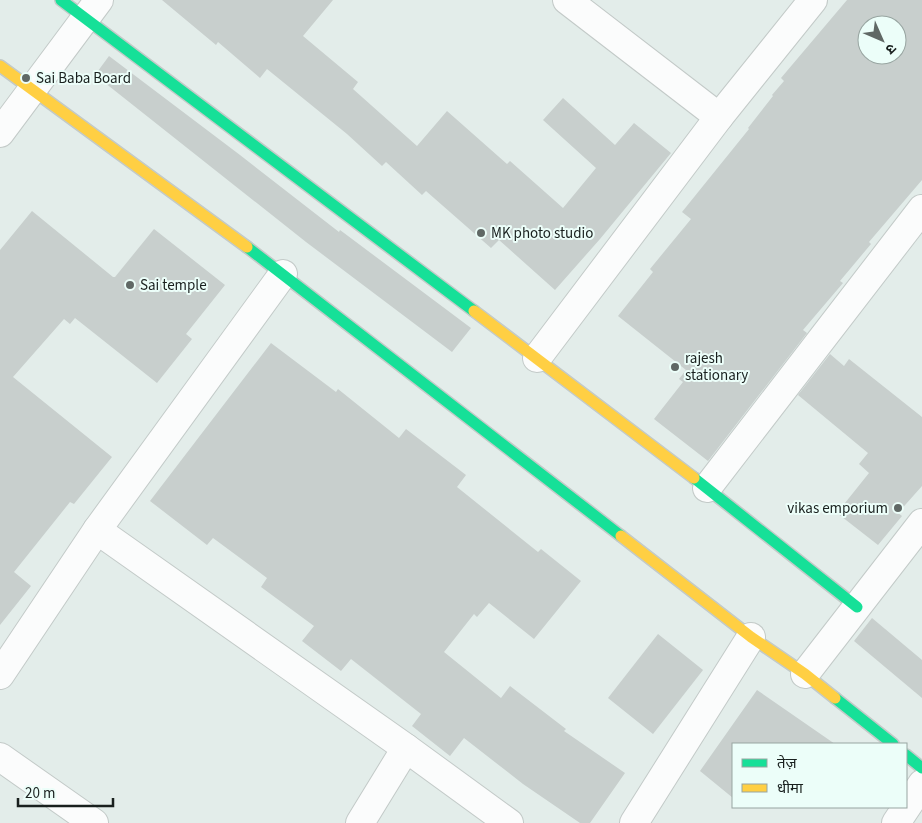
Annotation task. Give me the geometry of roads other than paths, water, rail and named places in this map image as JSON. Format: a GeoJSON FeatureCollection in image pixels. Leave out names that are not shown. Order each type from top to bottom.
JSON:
{"type":"FeatureCollection","features":[{"type":"Feature","properties":{"kind":"street"},"geometry":{"type":"LineString","coordinates":[[61,0],[92,9],[857,607]]}},
{"type":"Feature","properties":{"kind":"street"},"geometry":{"type":"LineString","coordinates":[[567,0],[719,117]]}},
{"type":"Feature","properties":{"kind":"street"},"geometry":{"type":"LineString","coordinates":[[537,358],[719,117],[813,0]]}},
{"type":"Feature","properties":{"kind":"street"},"geometry":{"type":"LineString","coordinates":[[0,134],[92,9]]}},
{"type":"Feature","properties":{"kind":"street"},"geometry":{"type":"LineString","coordinates":[[0,66],[284,274],[751,636],[805,674],[892,743]]}},
{"type":"Feature","properties":{"kind":"street"},"geometry":{"type":"LineString","coordinates":[[707,488],[922,209]]}},
{"type":"Feature","properties":{"kind":"street"},"geometry":{"type":"LineString","coordinates":[[0,675],[97,530],[284,274]]}},
{"type":"Feature","properties":{"kind":"street"},"geometry":{"type":"LineString","coordinates":[[805,674],[922,523]]}},
{"type":"Feature","properties":{"kind":"street"},"geometry":{"type":"LineString","coordinates":[[97,530],[509,823]]}},
{"type":"Feature","properties":{"kind":"street"},"geometry":{"type":"LineString","coordinates":[[634,823],[751,636]]}},
{"type":"Feature","properties":{"kind":"street"},"geometry":{"type":"LineString","coordinates":[[360,823],[406,748]]}},
{"type":"Feature","properties":{"kind":"street"},"geometry":{"type":"LineString","coordinates":[[907,756],[922,768]]}},
{"type":"Feature","properties":{"kind":"street"},"geometry":{"type":"LineString","coordinates":[[0,757],[94,823]]}},
{"type":"Feature","properties":{"kind":"street"},"geometry":{"type":"LineString","coordinates":[[907,806],[922,784]]}},
{"type":"Feature","properties":{"kind":"street"},"geometry":{"type":"LineString","coordinates":[[896,823],[906,808]]}},
{"type":"Feature","properties":{"kind":"place","name":"Sai Baba Board"},"geometry":{"type":"Point","coordinates":[26,78]}},
{"type":"Feature","properties":{"kind":"place","name":"MK photo studio"},"geometry":{"type":"Point","coordinates":[481,233]}},
{"type":"Feature","properties":{"kind":"place","name":"Sai temple"},"geometry":{"type":"Point","coordinates":[130,285]}},
{"type":"Feature","properties":{"kind":"place","name":"rajesh stationary"},"geometry":{"type":"Point","coordinates":[675,367]}},
{"type":"Feature","properties":{"kind":"place","name":"vikas emporium"},"geometry":{"type":"Point","coordinates":[898,508]}}]}
